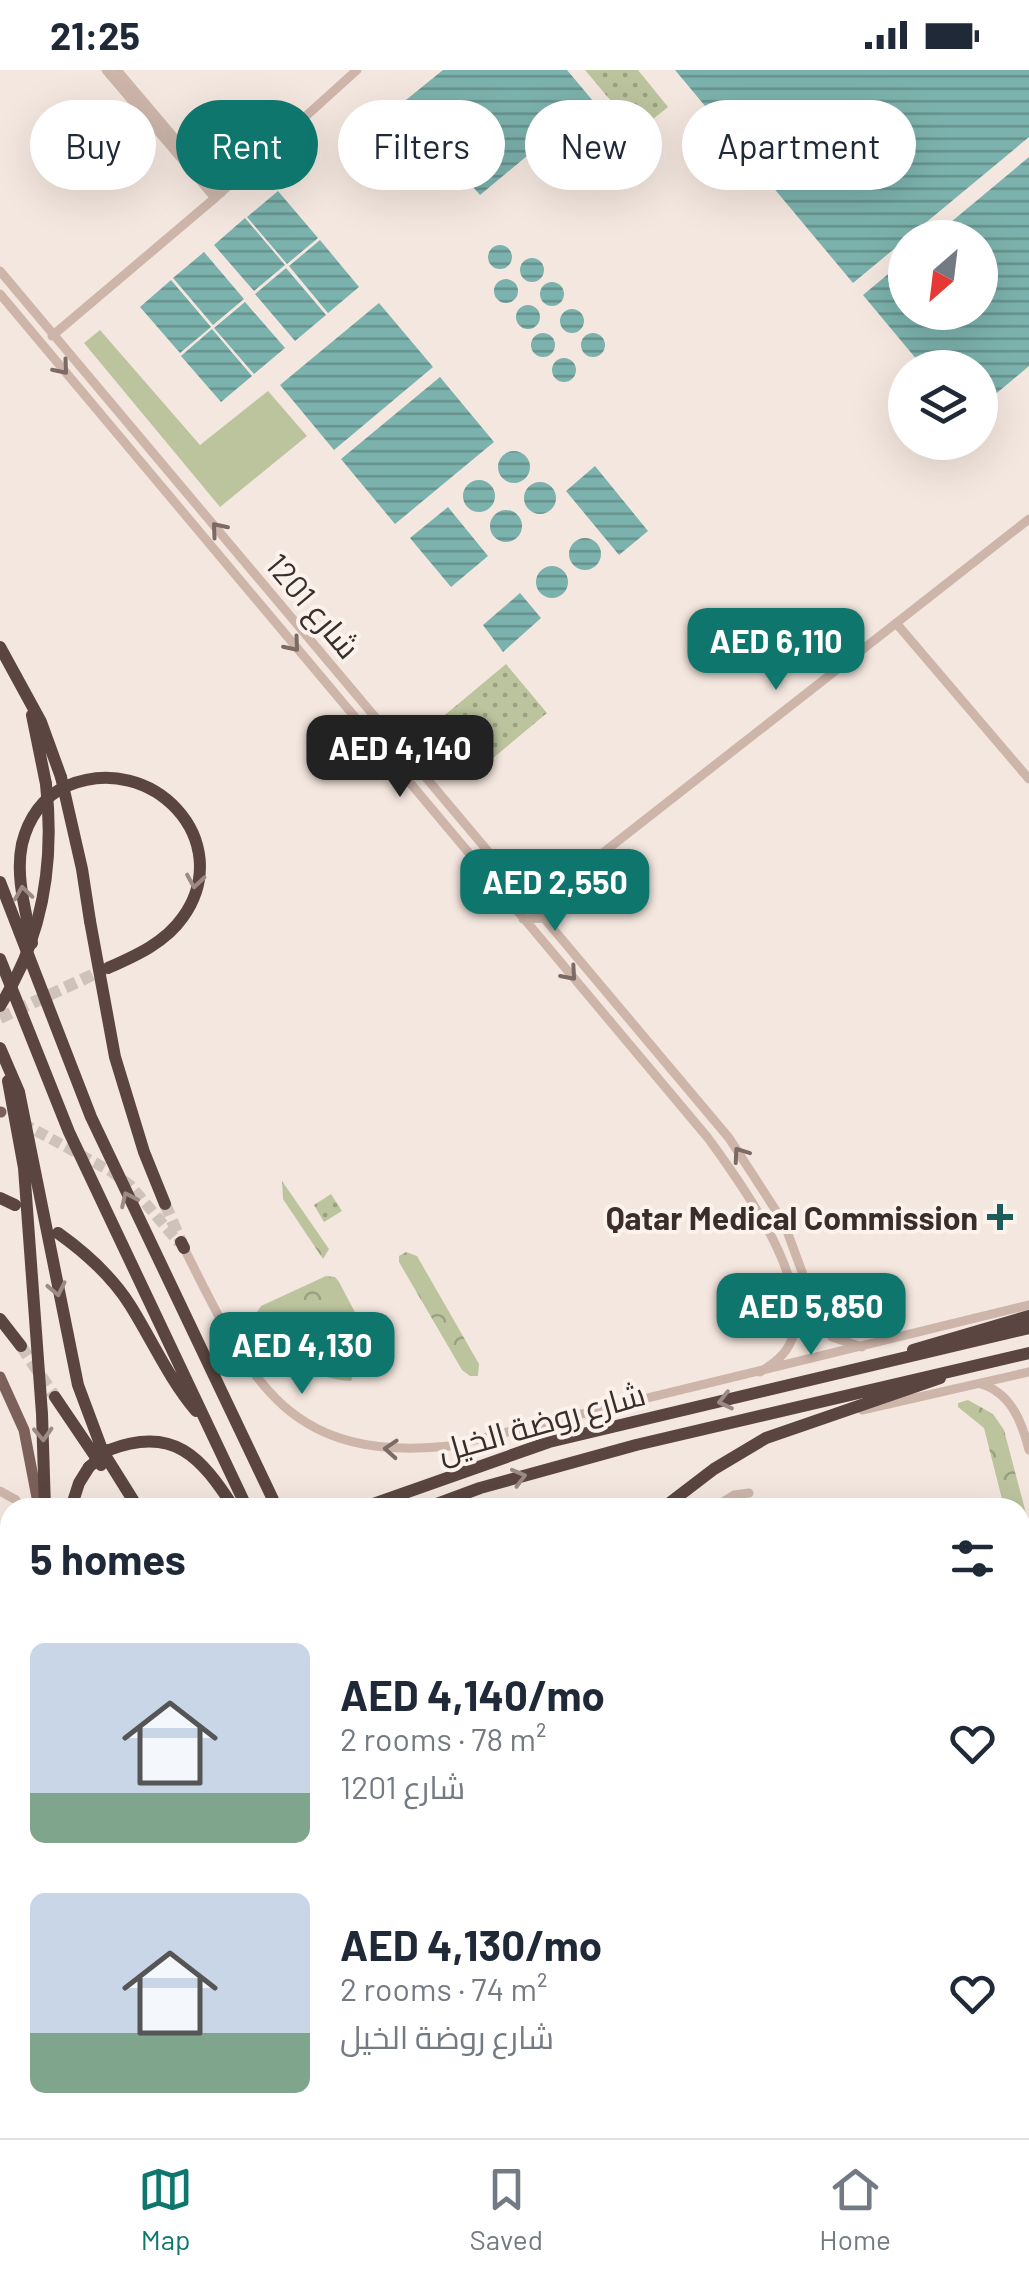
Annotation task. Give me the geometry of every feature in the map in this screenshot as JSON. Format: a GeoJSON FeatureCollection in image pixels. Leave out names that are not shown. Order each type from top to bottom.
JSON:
{"type":"FeatureCollection","features":[{"type":"Feature","properties":{"kind":"highway"},"geometry":{"type":"LineString","coordinates":[[0,647],[44,729],[61,778],[82,869],[115,1057],[164,1204]]}},
{"type":"Feature","properties":{"kind":"highway"},"geometry":{"type":"LineString","coordinates":[[0,1006],[42,911],[50,845],[46,784],[31,708]]}},
{"type":"Feature","properties":{"kind":"highway"},"geometry":{"type":"LineString","coordinates":[[40,990],[21,876],[22,842],[48,796],[88,778],[114,776],[150,787],[174,806],[194,838],[198,863],[193,897],[172,930],[144,951],[108,968]]}},
{"type":"Feature","properties":{"kind":"highway"},"geometry":{"type":"LineString","coordinates":[[0,882],[91,1117],[272,1498]]}},
{"type":"Feature","properties":{"kind":"highway"},"geometry":{"type":"LineString","coordinates":[[0,959],[69,1132],[242,1498]]}},
{"type":"Feature","properties":{"kind":"highway"},"geometry":{"type":"LineString","coordinates":[[2,1054],[24,1168],[42,1414],[42,1498]]}},
{"type":"Feature","properties":{"kind":"highway"},"geometry":{"type":"LineString","coordinates":[[2,1054],[22,1107],[78,1386],[103,1452],[129,1498]]}},
{"type":"Feature","properties":{"kind":"highway"},"geometry":{"type":"LineString","coordinates":[[0,1198],[15,1205]]}},
{"type":"Feature","properties":{"kind":"highway"},"geometry":{"type":"LineString","coordinates":[[58,1233],[107,1274],[183,1395],[209,1426]]}},
{"type":"Feature","properties":{"kind":"highway"},"geometry":{"type":"LineString","coordinates":[[884,1364],[935,1342],[1029,1316]]}},
{"type":"Feature","properties":{"kind":"highway"},"geometry":{"type":"LineString","coordinates":[[0,1319],[22,1346]]}},
{"type":"Feature","properties":{"kind":"highway","name":"شارع روضة الخيل"},"geometry":{"type":"LineString","coordinates":[[389,1498],[549,1442],[1029,1328]]}},
{"type":"Feature","properties":{"kind":"highway","name":"شارع روضة الخيل"},"geometry":{"type":"LineString","coordinates":[[453,1498],[636,1444],[1029,1353]]}},
{"type":"Feature","properties":{"kind":"highway"},"geometry":{"type":"LineString","coordinates":[[676,1498],[736,1454],[766,1438],[830,1414],[923,1387],[955,1370]]}},
{"type":"Feature","properties":{"kind":"highway"},"geometry":{"type":"LineString","coordinates":[[55,1397],[128,1498]]}},
{"type":"Feature","properties":{"kind":"highway"},"geometry":{"type":"LineString","coordinates":[[74,1498],[90,1468],[110,1450],[136,1441],[176,1446],[200,1460],[227,1498]]}},
{"type":"Feature","properties":{"kind":"main road"},"geometry":{"type":"LineString","coordinates":[[0,1376],[24,1430],[40,1498]]}},
{"type":"Feature","properties":{"kind":"street"},"geometry":{"type":"LineString","coordinates":[[106,70],[218,196]]}},
{"type":"Feature","properties":{"kind":"street"},"geometry":{"type":"LineString","coordinates":[[117,70],[218,196]]}},
{"type":"Feature","properties":{"kind":"street"},"geometry":{"type":"LineString","coordinates":[[42,344],[218,196],[357,70]]}},
{"type":"Feature","properties":{"kind":"street","name":"شارع 1201"},"geometry":{"type":"LineString","coordinates":[[0,271],[729,1138],[784,1223],[819,1318]]}},
{"type":"Feature","properties":{"kind":"street","name":"شارع 1201"},"geometry":{"type":"LineString","coordinates":[[0,294],[686,1112],[743,1187],[779,1253],[794,1314]]}},
{"type":"Feature","properties":{"kind":"street"},"geometry":{"type":"LineString","coordinates":[[522,920],[544,918],[572,877],[1029,520]]}},
{"type":"Feature","properties":{"kind":"street"},"geometry":{"type":"LineString","coordinates":[[896,624],[1029,779]]}},
{"type":"Feature","properties":{"kind":"street"},"geometry":{"type":"LineString","coordinates":[[364,727],[375,717]]}},
{"type":"Feature","properties":{"kind":"street"},"geometry":{"type":"LineString","coordinates":[[532,904],[544,905],[556,898]]}},
{"type":"Feature","properties":{"kind":"street","name":"شارع روضة الخيل"},"geometry":{"type":"LineString","coordinates":[[181,1244],[233,1346],[260,1382],[288,1411],[313,1426],[347,1442],[377,1449],[450,1446],[1029,1305]]}},
{"type":"Feature","properties":{"kind":"street"},"geometry":{"type":"LineString","coordinates":[[794,1314],[800,1332],[808,1338],[818,1334],[819,1318]]}},
{"type":"Feature","properties":{"kind":"street"},"geometry":{"type":"LineString","coordinates":[[760,1372],[787,1349],[794,1330],[794,1314]]}},
{"type":"Feature","properties":{"kind":"street"},"geometry":{"type":"LineString","coordinates":[[819,1318],[832,1337],[862,1346]]}},
{"type":"Feature","properties":{"kind":"street"},"geometry":{"type":"LineString","coordinates":[[830,1414],[874,1408],[1029,1372]]}},
{"type":"Feature","properties":{"kind":"street"},"geometry":{"type":"LineString","coordinates":[[978,1384],[1006,1399],[1029,1450]]}},
{"type":"Feature","properties":{"kind":"street"},"geometry":{"type":"LineString","coordinates":[[1025,1434],[1029,1414]]}},
{"type":"Feature","properties":{"kind":"street"},"geometry":{"type":"LineString","coordinates":[[729,1498],[749,1494]]}},
{"type":"Feature","properties":{"kind":"green space"},"geometry":{"type":"Polygon","coordinates":[[[585,70],[638,70],[668,107],[662,112],[662,100],[610,100],[585,70]]]}},
{"type":"Feature","properties":{"kind":"green space"},"geometry":{"type":"Polygon","coordinates":[[[100,330],[200,445],[268,391],[307,436],[220,507],[84,343],[100,330]]]}},
{"type":"Feature","properties":{"kind":"green space"},"geometry":{"type":"Polygon","coordinates":[[[506,664],[547,713],[468,779],[427,730],[506,664]]]}},
{"type":"Feature","properties":{"kind":"green space"},"geometry":{"type":"Polygon","coordinates":[[[282,1181],[329,1249],[323,1259],[283,1199],[282,1181]]]}},
{"type":"Feature","properties":{"kind":"green space"},"geometry":{"type":"Polygon","coordinates":[[[331,1194],[342,1211],[324,1222],[314,1205],[331,1194]]]}},
{"type":"Feature","properties":{"kind":"green space"},"geometry":{"type":"Polygon","coordinates":[[[406,1252],[417,1256],[479,1364],[478,1376],[462,1370],[399,1262],[399,1256],[406,1252]]]}},
{"type":"Feature","properties":{"kind":"green space"},"geometry":{"type":"Polygon","coordinates":[[[326,1276],[339,1282],[358,1318],[379,1314],[381,1318],[352,1345],[351,1381],[320,1375],[295,1360],[274,1339],[257,1312],[261,1306],[326,1276]]]}},
{"type":"Feature","properties":{"kind":"green space"},"geometry":{"type":"Polygon","coordinates":[[[968,1400],[993,1414],[1004,1430],[1022,1498],[1002,1498],[984,1428],[958,1403],[968,1400]]]}},
{"type":"Feature","properties":{"kind":"water"},"geometry":{"type":"Polygon","coordinates":[[[443,70],[567,70],[592,100],[525,100],[525,158],[505,174],[505,100],[406,100],[443,70]]]}},
{"type":"Feature","properties":{"kind":"water"},"geometry":{"type":"Polygon","coordinates":[[[675,70],[1029,70],[1029,137],[929,220],[888,220],[888,254],[853,283],[775,190],[916,190],[916,100],[700,100],[675,70]]]}},
{"type":"Feature","properties":{"kind":"water"},"geometry":{"type":"Polygon","coordinates":[[[1029,157],[1029,366],[998,392],[998,350],[909,350],[892,330],[998,330],[998,220],[953,220],[1029,157]]]}},
{"type":"Feature","properties":{"kind":"water"},"geometry":{"type":"Polygon","coordinates":[[[278,191],[318,238],[287,264],[247,217],[278,191]]]}},
{"type":"Feature","properties":{"kind":"water"},"geometry":{"type":"Polygon","coordinates":[[[245,218],[285,265],[254,291],[214,245],[245,218]]]}},
{"type":"Feature","properties":{"kind":"water"},"geometry":{"type":"Polygon","coordinates":[[[320,240],[359,287],[328,313],[289,266],[320,240]]]}},
{"type":"Feature","properties":{"kind":"water"},"geometry":{"type":"Polygon","coordinates":[[[500,245],[509,248],[509,266],[500,269],[491,266],[488,257],[491,248],[500,245]]]}},
{"type":"Feature","properties":{"kind":"water"},"geometry":{"type":"Polygon","coordinates":[[[204,252],[244,299],[213,325],[173,278],[204,252]]]}},
{"type":"Feature","properties":{"kind":"water"},"geometry":{"type":"Polygon","coordinates":[[[532,258],[541,261],[541,279],[532,282],[523,279],[520,270],[523,261],[532,258]]]}},
{"type":"Feature","properties":{"kind":"water"},"geometry":{"type":"Polygon","coordinates":[[[286,268],[326,315],[295,341],[255,294],[286,268]]]}},
{"type":"Feature","properties":{"kind":"water"},"geometry":{"type":"Polygon","coordinates":[[[888,274],[888,325],[863,295],[888,274]]]}},
{"type":"Feature","properties":{"kind":"water"},"geometry":{"type":"Polygon","coordinates":[[[506,279],[515,282],[515,300],[506,303],[497,300],[494,291],[497,282],[506,279]]]}},
{"type":"Feature","properties":{"kind":"water"},"geometry":{"type":"Polygon","coordinates":[[[171,280],[211,327],[180,353],[140,307],[171,280]]]}},
{"type":"Feature","properties":{"kind":"water"},"geometry":{"type":"Polygon","coordinates":[[[552,282],[561,285],[561,303],[552,306],[543,303],[540,294],[543,285],[552,282]]]}},
{"type":"Feature","properties":{"kind":"water"},"geometry":{"type":"Polygon","coordinates":[[[245,302],[285,348],[254,374],[214,328],[245,302]]]}},
{"type":"Feature","properties":{"kind":"water"},"geometry":{"type":"Polygon","coordinates":[[[379,303],[433,367],[334,450],[280,385],[379,303]]]}},
{"type":"Feature","properties":{"kind":"water"},"geometry":{"type":"Polygon","coordinates":[[[528,305],[537,308],[537,326],[528,329],[519,326],[516,317],[519,308],[528,305]]]}},
{"type":"Feature","properties":{"kind":"water"},"geometry":{"type":"Polygon","coordinates":[[[572,309],[581,312],[581,330],[572,333],[563,330],[560,321],[563,312],[572,309]]]}},
{"type":"Feature","properties":{"kind":"water"},"geometry":{"type":"Polygon","coordinates":[[[212,329],[252,376],[221,402],[181,356],[212,329]]]}},
{"type":"Feature","properties":{"kind":"water"},"geometry":{"type":"Polygon","coordinates":[[[543,333],[552,336],[552,354],[543,357],[534,354],[531,345],[534,336],[543,333]]]}},
{"type":"Feature","properties":{"kind":"water"},"geometry":{"type":"Polygon","coordinates":[[[593,333],[602,336],[602,354],[593,357],[584,354],[581,345],[584,336],[593,333]]]}},
{"type":"Feature","properties":{"kind":"water"},"geometry":{"type":"Polygon","coordinates":[[[564,358],[573,361],[573,379],[564,382],[555,379],[552,370],[555,361],[564,358]]]}},
{"type":"Feature","properties":{"kind":"water"},"geometry":{"type":"Polygon","coordinates":[[[440,377],[494,442],[395,524],[341,459],[440,377]]]}},
{"type":"Feature","properties":{"kind":"water"},"geometry":{"type":"Polygon","coordinates":[[[514,451],[525,456],[530,467],[525,478],[514,483],[503,478],[498,467],[503,456],[514,451]]]}},
{"type":"Feature","properties":{"kind":"water"},"geometry":{"type":"Polygon","coordinates":[[[595,466],[648,531],[619,555],[566,491],[595,466]]]}},
{"type":"Feature","properties":{"kind":"water"},"geometry":{"type":"Polygon","coordinates":[[[479,480],[490,485],[495,496],[490,507],[479,512],[468,507],[463,496],[468,485],[479,480]]]}},
{"type":"Feature","properties":{"kind":"water"},"geometry":{"type":"Polygon","coordinates":[[[540,482],[551,487],[556,498],[551,509],[540,514],[529,509],[524,498],[529,487],[540,482]]]}},
{"type":"Feature","properties":{"kind":"water"},"geometry":{"type":"Polygon","coordinates":[[[448,507],[488,556],[451,587],[410,538],[448,507]]]}},
{"type":"Feature","properties":{"kind":"water"},"geometry":{"type":"Polygon","coordinates":[[[506,510],[517,515],[522,526],[517,537],[506,542],[495,537],[490,526],[495,515],[506,510]]]}},
{"type":"Feature","properties":{"kind":"water"},"geometry":{"type":"Polygon","coordinates":[[[585,538],[596,543],[601,554],[596,565],[585,570],[574,565],[569,554],[574,543],[585,538]]]}},
{"type":"Feature","properties":{"kind":"water"},"geometry":{"type":"Polygon","coordinates":[[[552,566],[563,571],[568,582],[563,593],[552,598],[541,593],[536,582],[541,571],[552,566]]]}},
{"type":"Feature","properties":{"kind":"water"},"geometry":{"type":"Polygon","coordinates":[[[520,593],[541,618],[503,652],[483,625],[520,593]]]}},
{"type":"Feature","properties":{"kind":"tunnel"},"geometry":{"type":"LineString","coordinates":[[0,1018],[105,969]]}},
{"type":"Feature","properties":{"kind":"tunnel"},"geometry":{"type":"LineString","coordinates":[[22,1123],[131,1186],[179,1243]]}},
{"type":"Feature","properties":{"kind":"tunnel"},"geometry":{"type":"LineString","coordinates":[[165,1204],[181,1242]]}},
{"type":"Feature","properties":{"kind":"tunnel"},"geometry":{"type":"LineString","coordinates":[[21,1346],[55,1397]]}},
{"type":"Feature","properties":{"kind":"place","name":"Qatar Medical Commission"},"geometry":{"type":"Point","coordinates":[1000,1217]}}]}
